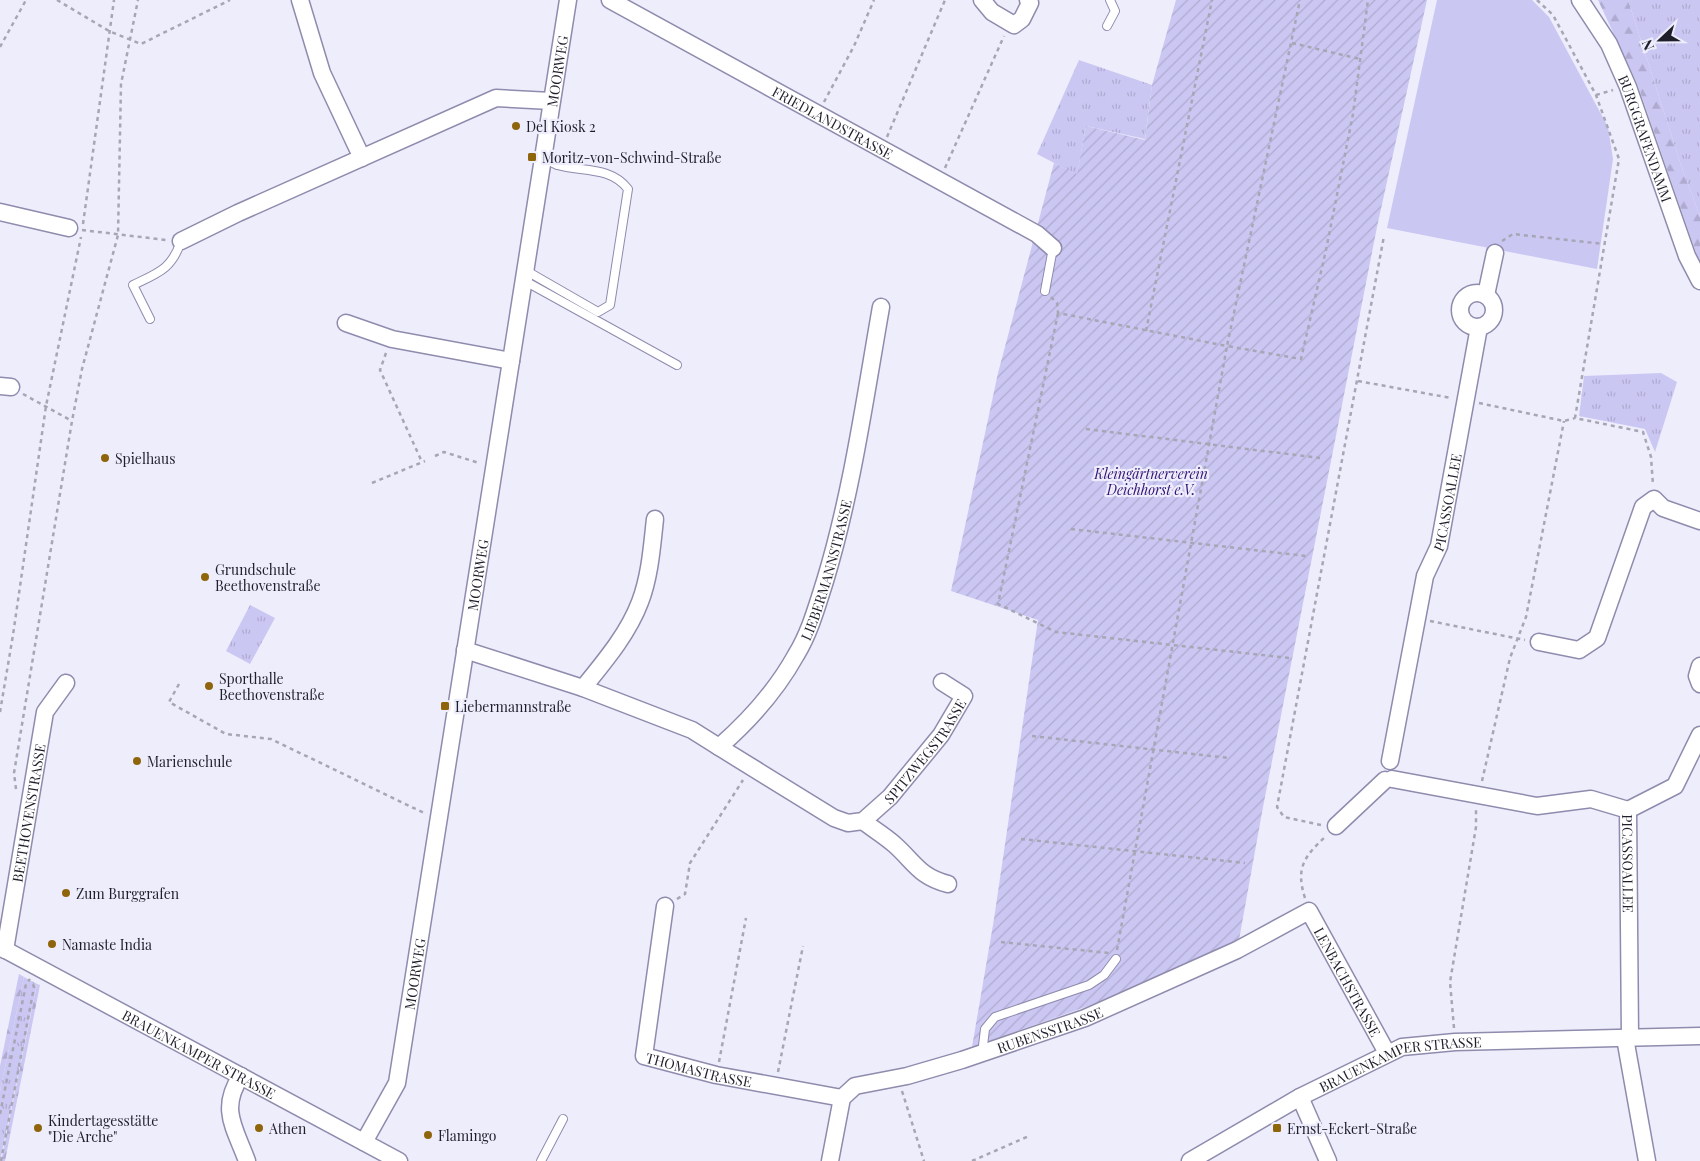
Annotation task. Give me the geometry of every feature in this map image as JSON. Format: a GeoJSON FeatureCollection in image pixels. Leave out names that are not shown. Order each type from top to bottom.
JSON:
{"type":"FeatureCollection","features":[{"type":"Feature","properties":{"kind":"street"},"geometry":{"type":"LineString","coordinates":[[300,0],[322,73],[362,158]]}},
{"type":"Feature","properties":{"kind":"street","name":"MOORWEG"},"geometry":{"type":"LineString","coordinates":[[364,1142],[397,1083],[568,0]]}},
{"type":"Feature","properties":{"kind":"street","name":"FRIEDLANDSTRASSE"},"geometry":{"type":"LineString","coordinates":[[610,0],[1037,234],[1052,248]]}},
{"type":"Feature","properties":{"kind":"street"},"geometry":{"type":"LineString","coordinates":[[982,0],[992,12],[1014,25],[1022,19],[1030,3],[1028,0]]}},
{"type":"Feature","properties":{"kind":"street","name":"BURGGRAFENDAMM"},"geometry":{"type":"LineString","coordinates":[[1580,0],[1609,44],[1628,86],[1687,256],[1700,281]]}},
{"type":"Feature","properties":{"kind":"street"},"geometry":{"type":"LineString","coordinates":[[181,241],[238,213],[496,98],[551,100]]}},
{"type":"Feature","properties":{"kind":"street"},"geometry":{"type":"LineString","coordinates":[[0,212],[76,229]]}},
{"type":"Feature","properties":{"kind":"street"},"geometry":{"type":"LineString","coordinates":[[1486,295],[1495,253]]}},
{"type":"Feature","properties":{"kind":"street"},"geometry":{"type":"LineString","coordinates":[[1481,293],[1486,295],[1493,303],[1494,314],[1488,323],[1479,327],[1467,324],[1460,315],[1464,298],[1469,294],[1481,293]]}},
{"type":"Feature","properties":{"kind":"street","name":"LIEBERMANNSTRASSE"},"geometry":{"type":"LineString","coordinates":[[719,747],[747,722],[772,692],[798,653],[810,626],[835,547],[842,518],[881,307]]}},
{"type":"Feature","properties":{"kind":"street"},"geometry":{"type":"LineString","coordinates":[[346,323],[392,339],[511,361]]}},
{"type":"Feature","properties":{"kind":"street","name":"PICASSOALLEE"},"geometry":{"type":"LineString","coordinates":[[1388,779],[1397,774],[1397,768],[1390,761],[1425,576],[1439,546],[1479,327]]}},
{"type":"Feature","properties":{"kind":"street"},"geometry":{"type":"LineString","coordinates":[[1539,642],[1579,650],[1597,638],[1643,507],[1654,499],[1663,508],[1700,521]]}},
{"type":"Feature","properties":{"kind":"street"},"geometry":{"type":"LineString","coordinates":[[583,688],[615,646],[635,612],[650,560],[655,519]]}},
{"type":"Feature","properties":{"kind":"street"},"geometry":{"type":"LineString","coordinates":[[465,650],[583,688],[692,730],[834,818],[848,823],[863,821],[895,845],[919,871],[933,880],[948,884]]}},
{"type":"Feature","properties":{"kind":"street"},"geometry":{"type":"LineString","coordinates":[[1700,666],[1697,676],[1700,684]]}},
{"type":"Feature","properties":{"kind":"street","name":"SPITZWEGSTRASSE"},"geometry":{"type":"LineString","coordinates":[[863,821],[890,797],[941,735],[960,704],[964,696],[942,682]]}},
{"type":"Feature","properties":{"kind":"street","name":"BEETHOVENSTRASSE"},"geometry":{"type":"LineString","coordinates":[[2,949],[45,712],[66,683]]}},
{"type":"Feature","properties":{"kind":"street"},"geometry":{"type":"LineString","coordinates":[[1628,810],[1675,786],[1700,735]]}},
{"type":"Feature","properties":{"kind":"street"},"geometry":{"type":"LineString","coordinates":[[1335,827],[1388,779]]}},
{"type":"Feature","properties":{"kind":"street","name":"PICASSOALLEE"},"geometry":{"type":"LineString","coordinates":[[1388,779],[1537,806],[1591,799],[1628,810],[1628,1038],[1647,1161]]}},
{"type":"Feature","properties":{"kind":"street","name":"THOMASTRASSE"},"geometry":{"type":"LineString","coordinates":[[665,906],[644,1056],[716,1075],[842,1098]]}},
{"type":"Feature","properties":{"kind":"street","name":"LENBACHSTRASSE"},"geometry":{"type":"LineString","coordinates":[[1309,911],[1387,1053]]}},
{"type":"Feature","properties":{"kind":"street","name":"RUBENSSTRASSE"},"geometry":{"type":"LineString","coordinates":[[842,1098],[855,1086],[898,1077],[982,1054],[1084,1018],[1237,950],[1309,911]]}},
{"type":"Feature","properties":{"kind":"street","name":"BRAUENKAMPER STRASSE"},"geometry":{"type":"LineString","coordinates":[[2,949],[399,1161]]}},
{"type":"Feature","properties":{"kind":"street","name":"BRAUENKAMPER STRASSE"},"geometry":{"type":"LineString","coordinates":[[1190,1161],[1300,1098],[1402,1047],[1455,1042],[1700,1036]]}},
{"type":"Feature","properties":{"kind":"street"},"geometry":{"type":"LineString","coordinates":[[241,1076],[229,1099],[231,1119],[247,1161]]}},
{"type":"Feature","properties":{"kind":"street"},"geometry":{"type":"LineString","coordinates":[[830,1161],[842,1098]]}},
{"type":"Feature","properties":{"kind":"street"},"geometry":{"type":"LineString","coordinates":[[1300,1098],[1328,1161]]}},
{"type":"Feature","properties":{"kind":"lane"},"geometry":{"type":"LineString","coordinates":[[1107,26],[1115,11],[1110,0]]}},
{"type":"Feature","properties":{"kind":"lane"},"geometry":{"type":"LineString","coordinates":[[524,275],[598,312],[610,305],[628,189],[623,182],[600,171],[557,164],[542,157]]}},
{"type":"Feature","properties":{"kind":"lane"},"geometry":{"type":"LineString","coordinates":[[150,319],[133,285],[161,272],[176,258],[181,241]]}},
{"type":"Feature","properties":{"kind":"lane"},"geometry":{"type":"LineString","coordinates":[[1045,291],[1052,248]]}},
{"type":"Feature","properties":{"kind":"lane"},"geometry":{"type":"LineString","coordinates":[[524,275],[677,365]]}},
{"type":"Feature","properties":{"kind":"lane"},"geometry":{"type":"LineString","coordinates":[[982,1054],[985,1028],[995,1017],[1089,985],[1104,975],[1116,959]]}},
{"type":"Feature","properties":{"kind":"lane"},"geometry":{"type":"LineString","coordinates":[[541,1161],[563,1119]]}},
{"type":"Feature","properties":{"kind":"path"},"geometry":{"type":"LineString","coordinates":[[0,47],[26,0]]}},
{"type":"Feature","properties":{"kind":"path"},"geometry":{"type":"LineString","coordinates":[[57,0],[109,31],[141,44],[230,0]]}},
{"type":"Feature","properties":{"kind":"path"},"geometry":{"type":"LineString","coordinates":[[0,712],[46,406],[114,0]]}},
{"type":"Feature","properties":{"kind":"path"},"geometry":{"type":"LineString","coordinates":[[33,657],[82,370],[118,235],[121,84],[132,39],[138,0]]}},
{"type":"Feature","properties":{"kind":"path"},"geometry":{"type":"LineString","coordinates":[[818,113],[854,46],[874,0]]}},
{"type":"Feature","properties":{"kind":"path"},"geometry":{"type":"LineString","coordinates":[[882,149],[945,0]]}},
{"type":"Feature","properties":{"kind":"path"},"geometry":{"type":"LineString","coordinates":[[1146,331],[1212,0]]}},
{"type":"Feature","properties":{"kind":"path"},"geometry":{"type":"LineString","coordinates":[[1001,942],[1117,953],[1227,346],[1300,0]]}},
{"type":"Feature","properties":{"kind":"path"},"geometry":{"type":"LineString","coordinates":[[1058,313],[1301,359],[1326,250],[1353,114],[1368,0]]}},
{"type":"Feature","properties":{"kind":"path"},"geometry":{"type":"LineString","coordinates":[[1537,0],[1553,15],[1592,87],[1618,159],[1575,418]]}},
{"type":"Feature","properties":{"kind":"path"},"geometry":{"type":"LineString","coordinates":[[939,180],[1011,24]]}},
{"type":"Feature","properties":{"kind":"path"},"geometry":{"type":"LineString","coordinates":[[1292,43],[1360,59]]}},
{"type":"Feature","properties":{"kind":"path"},"geometry":{"type":"LineString","coordinates":[[76,229],[181,241]]}},
{"type":"Feature","properties":{"kind":"path"},"geometry":{"type":"LineString","coordinates":[[1495,253],[1498,245],[1513,234],[1604,244]]}},
{"type":"Feature","properties":{"kind":"path"},"geometry":{"type":"LineString","coordinates":[[1335,827],[1284,817],[1277,807],[1384,236]]}},
{"type":"Feature","properties":{"kind":"path"},"geometry":{"type":"LineString","coordinates":[[1045,291],[1057,304],[1058,313],[998,604],[1056,632],[1289,658]]}},
{"type":"Feature","properties":{"kind":"path"},"geometry":{"type":"LineString","coordinates":[[372,483],[423,461],[380,370],[392,339]]}},
{"type":"Feature","properties":{"kind":"path"},"geometry":{"type":"LineString","coordinates":[[1358,381],[1564,421],[1575,418],[1643,432],[1651,456],[1654,499]]}},
{"type":"Feature","properties":{"kind":"path"},"geometry":{"type":"LineString","coordinates":[[6,387],[72,421]]}},
{"type":"Feature","properties":{"kind":"path"},"geometry":{"type":"LineString","coordinates":[[1455,1042],[1450,982],[1476,827],[1476,796],[1486,771],[1510,658],[1526,617],[1564,421]]}},
{"type":"Feature","properties":{"kind":"path"},"geometry":{"type":"LineString","coordinates":[[1086,429],[1320,458]]}},
{"type":"Feature","properties":{"kind":"path"},"geometry":{"type":"LineString","coordinates":[[436,456],[444,452],[494,468]]}},
{"type":"Feature","properties":{"kind":"path"},"geometry":{"type":"LineString","coordinates":[[1070,529],[1306,556]]}},
{"type":"Feature","properties":{"kind":"path"},"geometry":{"type":"LineString","coordinates":[[1418,619],[1539,642]]}},
{"type":"Feature","properties":{"kind":"path"},"geometry":{"type":"LineString","coordinates":[[179,684],[169,702],[226,734],[271,739],[438,821]]}},
{"type":"Feature","properties":{"kind":"path"},"geometry":{"type":"LineString","coordinates":[[1032,736],[1154,748],[1229,758]]}},
{"type":"Feature","properties":{"kind":"path"},"geometry":{"type":"LineString","coordinates":[[665,906],[685,894],[690,863],[751,768]]}},
{"type":"Feature","properties":{"kind":"path"},"geometry":{"type":"LineString","coordinates":[[1309,911],[1301,881],[1305,856],[1335,827]]}},
{"type":"Feature","properties":{"kind":"path"},"geometry":{"type":"LineString","coordinates":[[1021,839],[1245,863]]}},
{"type":"Feature","properties":{"kind":"path"},"geometry":{"type":"LineString","coordinates":[[716,1075],[746,918]]}},
{"type":"Feature","properties":{"kind":"path"},"geometry":{"type":"LineString","coordinates":[[775,1086],[803,946]]}},
{"type":"Feature","properties":{"kind":"path"},"geometry":{"type":"LineString","coordinates":[[0,1114],[26,984],[32,978],[34,987],[1,1161]]}},
{"type":"Feature","properties":{"kind":"path"},"geometry":{"type":"LineString","coordinates":[[898,1077],[924,1161]]}},
{"type":"Feature","properties":{"kind":"path"},"geometry":{"type":"LineString","coordinates":[[972,1161],[1029,1136]]}},
{"type":"Feature","properties":{"kind":"green space","name":"Kleingärtnerverein Deichhorst e.V."},"geometry":{"type":"Polygon","coordinates":[[[1176,0],[1427,0],[1377,227],[1263,807],[1239,940],[1091,1005],[972,1047],[994,919],[1038,620],[951,591],[998,373],[1054,163],[1077,174],[1086,126],[1145,140],[1152,85],[1176,0]]]}},
{"type":"Feature","properties":{"kind":"green space"},"geometry":{"type":"Polygon","coordinates":[[[1437,0],[1532,0],[1549,17],[1608,127],[1613,159],[1597,269],[1387,228],[1437,0]]]}},
{"type":"Feature","properties":{"kind":"green space"},"geometry":{"type":"Polygon","coordinates":[[[1598,0],[1628,0],[1680,162],[1700,217],[1700,264],[1638,86],[1598,0]]]}},
{"type":"Feature","properties":{"kind":"green space"},"geometry":{"type":"Polygon","coordinates":[[[1628,0],[1700,0],[1700,217],[1680,162],[1628,0]]]}},
{"type":"Feature","properties":{"kind":"green space"},"geometry":{"type":"Polygon","coordinates":[[[1079,60],[1152,85],[1145,139],[1086,126],[1077,175],[1037,154],[1079,60]]]}},
{"type":"Feature","properties":{"kind":"green space"},"geometry":{"type":"Polygon","coordinates":[[[1661,373],[1677,382],[1655,452],[1645,429],[1579,416],[1584,376],[1661,373]]]}},
{"type":"Feature","properties":{"kind":"green space"},"geometry":{"type":"Polygon","coordinates":[[[250,605],[275,618],[250,664],[226,651],[250,605]]]}},
{"type":"Feature","properties":{"kind":"green space"},"geometry":{"type":"Polygon","coordinates":[[[19,974],[24,977],[0,1091],[0,1066],[19,974]]]}},
{"type":"Feature","properties":{"kind":"green space"},"geometry":{"type":"Polygon","coordinates":[[[24,977],[37,984],[0,1161],[0,1091],[24,977]]]}},
{"type":"Feature","properties":{"kind":"green space"},"geometry":{"type":"Polygon","coordinates":[[[37,984],[40,985],[5,1161],[1,1161],[37,984]]]}},
{"type":"Feature","properties":{"kind":"place","name":"Del Kiosk 2"},"geometry":{"type":"Point","coordinates":[516,126]}},
{"type":"Feature","properties":{"kind":"place","name":"Moritz-von-Schwind-Straße"},"geometry":{"type":"Point","coordinates":[532,157]}},
{"type":"Feature","properties":{"kind":"place","name":"Spielhaus"},"geometry":{"type":"Point","coordinates":[105,458]}},
{"type":"Feature","properties":{"kind":"place","name":"Grundschule Beethovenstraße"},"geometry":{"type":"Point","coordinates":[205,577]}},
{"type":"Feature","properties":{"kind":"place","name":"Sporthalle Beethovenstraße"},"geometry":{"type":"Point","coordinates":[209,686]}},
{"type":"Feature","properties":{"kind":"place","name":"Liebermannstraße"},"geometry":{"type":"Point","coordinates":[445,706]}},
{"type":"Feature","properties":{"kind":"place","name":"Marienschule"},"geometry":{"type":"Point","coordinates":[137,761]}},
{"type":"Feature","properties":{"kind":"place","name":"Zum Burggrafen"},"geometry":{"type":"Point","coordinates":[66,893]}},
{"type":"Feature","properties":{"kind":"place","name":"Namaste India"},"geometry":{"type":"Point","coordinates":[52,944]}},
{"type":"Feature","properties":{"kind":"place","name":"Kindertagesstätte \"Die Arche\""},"geometry":{"type":"Point","coordinates":[38,1128]}},
{"type":"Feature","properties":{"kind":"place","name":"Athen"},"geometry":{"type":"Point","coordinates":[259,1128]}},
{"type":"Feature","properties":{"kind":"place","name":"Ernst-Eckert-Straße"},"geometry":{"type":"Point","coordinates":[1277,1128]}},
{"type":"Feature","properties":{"kind":"place","name":"Flamingo"},"geometry":{"type":"Point","coordinates":[428,1135]}}]}
